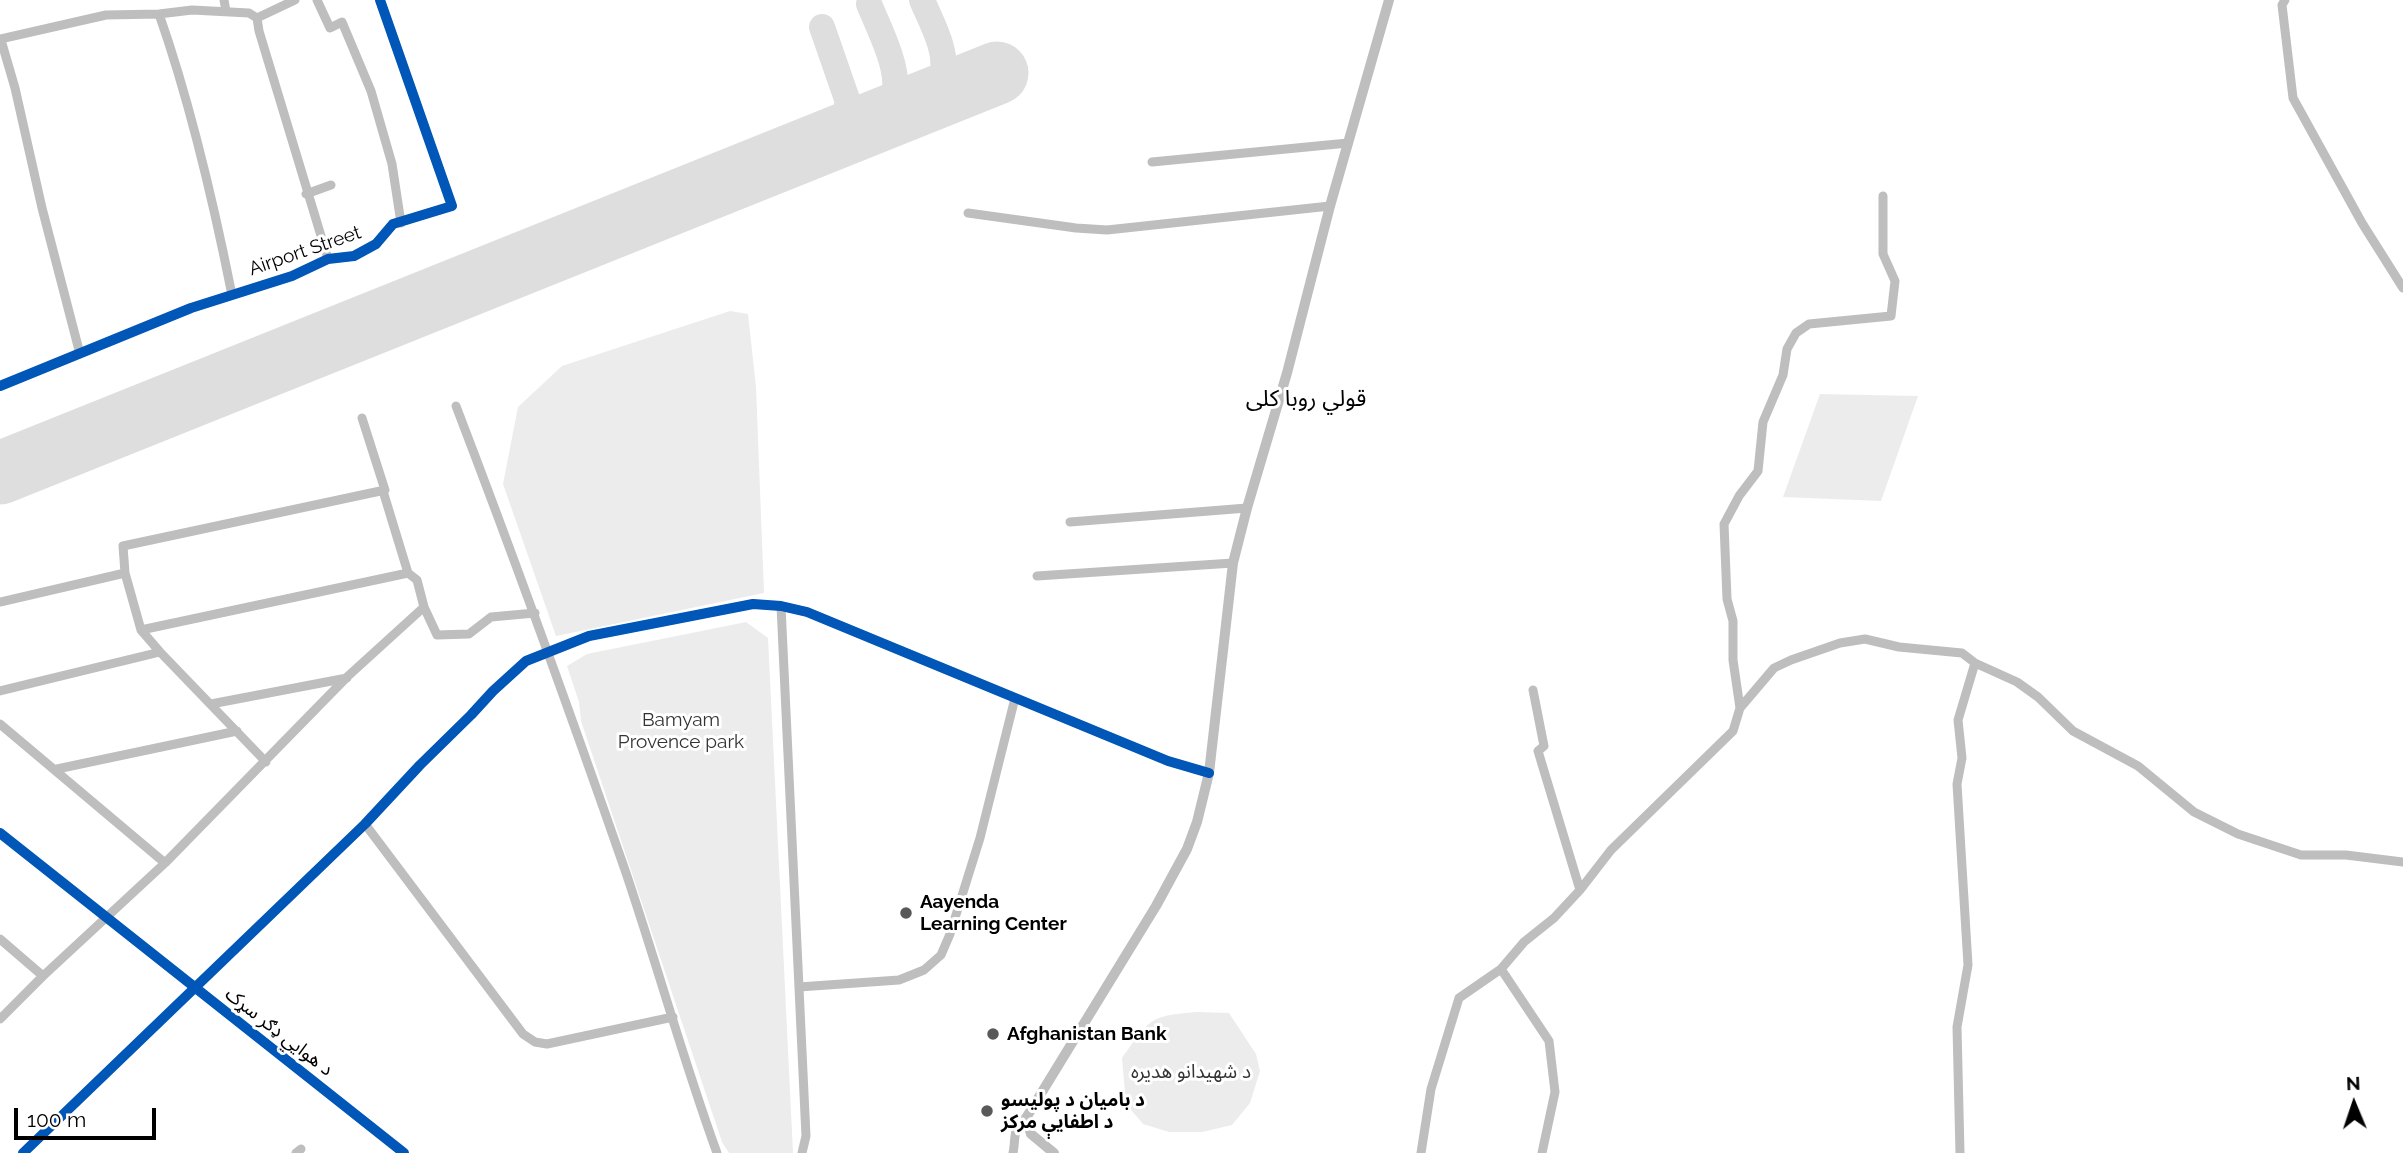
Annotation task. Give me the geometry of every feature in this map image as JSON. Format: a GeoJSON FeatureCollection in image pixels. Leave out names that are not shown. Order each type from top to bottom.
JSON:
{"type":"FeatureCollection","features":[{"type":"Feature","properties":{"kind":"street"},"geometry":{"type":"LineString","coordinates":[[224,0],[226,10]]}},
{"type":"Feature","properties":{"kind":"street"},"geometry":{"type":"LineString","coordinates":[[257,18],[295,0]]}},
{"type":"Feature","properties":{"kind":"street"},"geometry":{"type":"LineString","coordinates":[[317,0],[330,28],[342,22],[371,91],[392,164],[401,223]]}},
{"type":"Feature","properties":{"kind":"street","name":"Airport Street"},"geometry":{"type":"LineString","coordinates":[[0,386],[191,308],[292,276],[328,259],[354,256],[376,244],[393,224],[452,206],[380,0]]}},
{"type":"Feature","properties":{"kind":"street"},"geometry":{"type":"LineString","coordinates":[[1013,1153],[1020,1121],[1026,1118],[1156,906],[1187,849],[1197,822],[1209,773],[1233,563],[1389,0]]}},
{"type":"Feature","properties":{"kind":"street"},"geometry":{"type":"LineString","coordinates":[[2284,0],[2282,5],[2293,99],[2362,223],[2403,288]]}},
{"type":"Feature","properties":{"kind":"street"},"geometry":{"type":"LineString","coordinates":[[80,354],[14,86],[0,40],[106,15],[192,10],[250,13],[257,18],[306,194],[328,259]]}},
{"type":"Feature","properties":{"kind":"street"},"geometry":{"type":"LineString","coordinates":[[159,14],[175,60],[197,144],[221,238],[232,295]]}},
{"type":"Feature","properties":{"kind":"street"},"geometry":{"type":"LineString","coordinates":[[1152,162],[1348,143]]}},
{"type":"Feature","properties":{"kind":"street"},"geometry":{"type":"LineString","coordinates":[[306,194],[331,185]]}},
{"type":"Feature","properties":{"kind":"street"},"geometry":{"type":"LineString","coordinates":[[1421,1153],[1425,1115],[1459,998],[1501,969],[1524,942],[1554,918],[1611,850],[1734,731],[1740,708],[1733,660],[1733,621],[1727,599],[1724,524],[1758,471],[1763,422],[1783,376],[1787,349],[1796,333],[1809,324],[1891,316],[1895,281],[1883,254],[1883,196]]}},
{"type":"Feature","properties":{"kind":"street"},"geometry":{"type":"LineString","coordinates":[[968,213],[1107,230],[1330,206]]}},
{"type":"Feature","properties":{"kind":"street"},"geometry":{"type":"LineString","coordinates":[[457,406],[549,653],[717,1153]]}},
{"type":"Feature","properties":{"kind":"street"},"geometry":{"type":"LineString","coordinates":[[362,418],[386,490],[383,491],[408,573],[417,580],[424,607],[437,635],[470,634],[491,617],[535,613]]}},
{"type":"Feature","properties":{"kind":"street"},"geometry":{"type":"LineString","coordinates":[[266,762],[141,630],[125,573],[123,546],[386,490]]}},
{"type":"Feature","properties":{"kind":"street"},"geometry":{"type":"LineString","coordinates":[[1070,522],[1247,508]]}},
{"type":"Feature","properties":{"kind":"street"},"geometry":{"type":"LineString","coordinates":[[1037,576],[1233,563]]}},
{"type":"Feature","properties":{"kind":"street"},"geometry":{"type":"LineString","coordinates":[[0,601],[125,573]]}},
{"type":"Feature","properties":{"kind":"street"},"geometry":{"type":"LineString","coordinates":[[141,630],[408,573]]}},
{"type":"Feature","properties":{"kind":"street"},"geometry":{"type":"LineString","coordinates":[[23,1153],[365,824],[493,691],[526,661],[589,636],[753,604],[781,606],[807,612],[1168,761],[1209,773]]}},
{"type":"Feature","properties":{"kind":"street"},"geometry":{"type":"LineString","coordinates":[[781,606],[806,1136],[802,1153]]}},
{"type":"Feature","properties":{"kind":"street"},"geometry":{"type":"LineString","coordinates":[[0,1019],[165,863],[348,677],[424,607]]}},
{"type":"Feature","properties":{"kind":"street"},"geometry":{"type":"LineString","coordinates":[[1740,708],[1774,668],[1840,643],[1865,639],[1899,647],[1962,653],[1975,663],[2017,682],[2038,697],[2073,732],[2138,766],[2194,812],[2238,834],[2301,855],[2346,855],[2403,862]]}},
{"type":"Feature","properties":{"kind":"street"},"geometry":{"type":"LineString","coordinates":[[0,691],[160,652]]}},
{"type":"Feature","properties":{"kind":"street"},"geometry":{"type":"LineString","coordinates":[[1960,1153],[1957,1027],[1968,965],[1957,784],[1962,758],[1958,720],[1975,663]]}},
{"type":"Feature","properties":{"kind":"street"},"geometry":{"type":"LineString","coordinates":[[211,704],[348,677]]}},
{"type":"Feature","properties":{"kind":"street"},"geometry":{"type":"LineString","coordinates":[[1533,690],[1544,746],[1538,751],[1580,890]]}},
{"type":"Feature","properties":{"kind":"street"},"geometry":{"type":"LineString","coordinates":[[799,987],[899,980],[924,970],[941,955],[980,838],[1015,698]]}},
{"type":"Feature","properties":{"kind":"street"},"geometry":{"type":"LineString","coordinates":[[0,724],[57,769],[165,863]]}},
{"type":"Feature","properties":{"kind":"street"},"geometry":{"type":"LineString","coordinates":[[57,769],[237,731]]}},
{"type":"Feature","properties":{"kind":"street"},"geometry":{"type":"LineString","coordinates":[[365,824],[523,1034],[535,1042],[547,1044],[673,1017]]}},
{"type":"Feature","properties":{"kind":"street","name":"د هوايي ډګر سړک"},"geometry":{"type":"LineString","coordinates":[[0,833],[404,1153]]}},
{"type":"Feature","properties":{"kind":"street"},"geometry":{"type":"LineString","coordinates":[[0,939],[43,976]]}},
{"type":"Feature","properties":{"kind":"street"},"geometry":{"type":"LineString","coordinates":[[1501,969],[1549,1041],[1555,1092],[1542,1153]]}},
{"type":"Feature","properties":{"kind":"street"},"geometry":{"type":"LineString","coordinates":[[1026,1118],[1031,1134],[1054,1153]]}},
{"type":"Feature","properties":{"kind":"green space"},"geometry":{"type":"Polygon","coordinates":[[[730,311],[748,314],[756,387],[764,593],[556,636],[503,484],[518,407],[562,366],[730,311]]]}},
{"type":"Feature","properties":{"kind":"green space"},"geometry":{"type":"Polygon","coordinates":[[[1820,394],[1918,396],[1881,501],[1783,497],[1820,394]]]}},
{"type":"Feature","properties":{"kind":"green space","name":"Bamyam Provence park"},"geometry":{"type":"Polygon","coordinates":[[[746,622],[768,638],[793,1153],[729,1153],[722,1142],[581,721],[579,702],[567,666],[587,654],[746,622]]]}},
{"type":"Feature","properties":{"kind":"green space","name":"د شهیدانو هدیره"},"geometry":{"type":"Polygon","coordinates":[[[1229,1013],[1256,1054],[1260,1071],[1250,1103],[1232,1125],[1202,1132],[1169,1132],[1143,1124],[1126,1104],[1122,1058],[1152,1021],[1169,1015],[1229,1013]]]}},
{"type":"Feature","properties":{"kind":"taxiway"},"geometry":{"type":"LineString","coordinates":[[921,103],[938,84],[944,67],[938,37],[922,0]]}},
{"type":"Feature","properties":{"kind":"taxiway"},"geometry":{"type":"LineString","coordinates":[[869,4],[886,46],[895,79],[892,98],[875,122]]}},
{"type":"Feature","properties":{"kind":"taxiway"},"geometry":{"type":"LineString","coordinates":[[822,27],[848,102],[841,125],[827,141]]}},
{"type":"Feature","properties":{"kind":"runway"},"geometry":{"type":"LineString","coordinates":[[0,473],[997,73]]}},
{"type":"Feature","properties":{"kind":"cycle path"},"geometry":{"type":"LineString","coordinates":[[0,386],[191,308],[292,276],[328,259],[354,256],[376,244],[393,224],[452,206],[380,0]]}},
{"type":"Feature","properties":{"kind":"cycle path"},"geometry":{"type":"LineString","coordinates":[[23,1153],[365,824],[493,691],[526,661],[589,636],[753,604],[781,606],[807,612],[1168,761],[1209,773]]}},
{"type":"Feature","properties":{"kind":"cycle path"},"geometry":{"type":"LineString","coordinates":[[0,833],[404,1153]]}},
{"type":"Feature","properties":{"kind":"place","name":"Aayenda Learning Center"},"geometry":{"type":"Point","coordinates":[906,913]}},
{"type":"Feature","properties":{"kind":"place","name":"Afghanistan Bank"},"geometry":{"type":"Point","coordinates":[993,1034]}},
{"type":"Feature","properties":{"kind":"place","name":"د بامیان د پولیسو د اطفايې مرکز"},"geometry":{"type":"Point","coordinates":[987,1111]}},
{"type":"Feature","properties":{"kind":"district","name":"قولي روبا کلی"},"geometry":{"type":"Point","coordinates":[1306,399]}}]}
